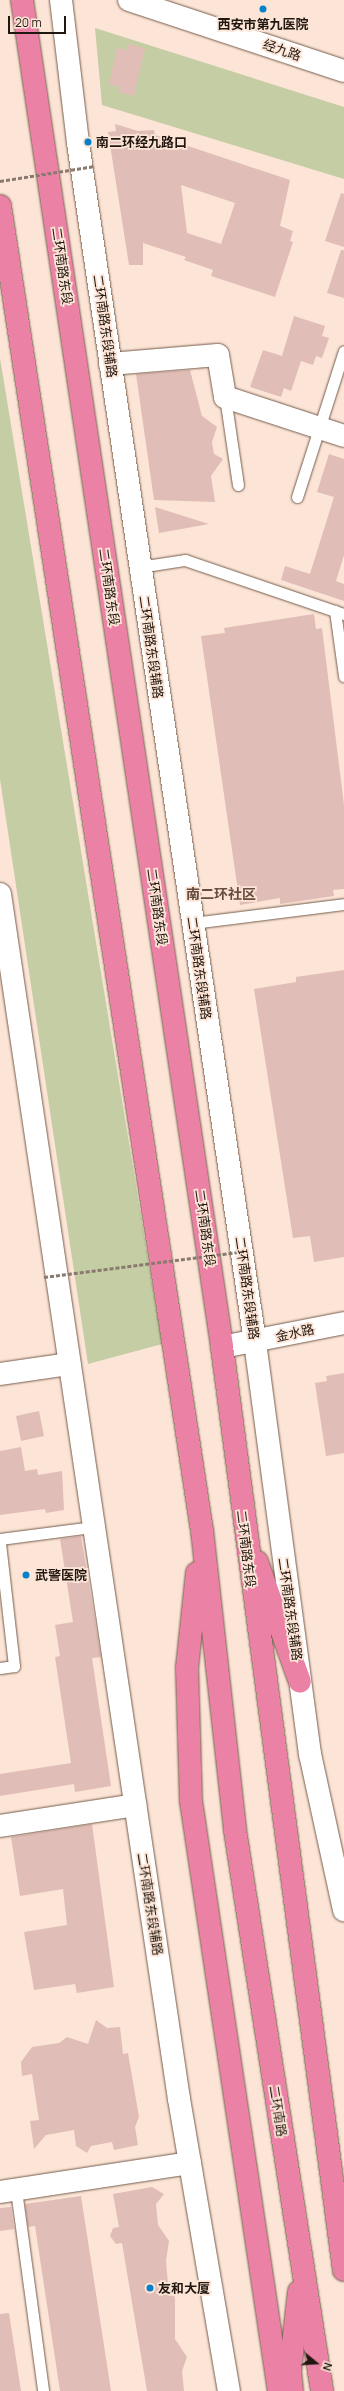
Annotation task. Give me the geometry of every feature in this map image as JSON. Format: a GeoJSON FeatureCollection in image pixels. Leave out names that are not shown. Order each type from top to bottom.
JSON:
{"type":"FeatureCollection","features":[{"type":"Feature","properties":{"kind":"highway","name":"二环南路东段"},"geometry":{"type":"LineString","coordinates":[[22,0],[222,1347],[243,1522],[328,2166]]}},
{"type":"Feature","properties":{"kind":"highway"},"geometry":{"type":"LineString","coordinates":[[0,206],[202,1530],[187,1668],[191,1801],[279,2391]]}},
{"type":"Feature","properties":{"kind":"highway"},"geometry":{"type":"LineString","coordinates":[[243,1522],[300,1682]]}},
{"type":"Feature","properties":{"kind":"highway","name":"二环南路"},"geometry":{"type":"LineString","coordinates":[[202,1530],[234,1830],[322,2391]]}},
{"type":"Feature","properties":{"kind":"highway"},"geometry":{"type":"LineString","coordinates":[[328,2166],[344,2226]]}},
{"type":"Feature","properties":{"kind":"highway"},"geometry":{"type":"LineString","coordinates":[[328,2166],[344,2270]]}},
{"type":"Feature","properties":{"kind":"highway"},"geometry":{"type":"LineString","coordinates":[[292,2391],[290,2371],[302,2263]]}},
{"type":"Feature","properties":{"kind":"main road","name":"二环南路东段辅路"},"geometry":{"type":"LineString","coordinates":[[61,0],[139,566],[255,1342],[310,1754],[339,1868],[344,1910]]}},
{"type":"Feature","properties":{"kind":"main road","name":"经九路"},"geometry":{"type":"LineString","coordinates":[[129,0],[344,71]]}},
{"type":"Feature","properties":{"kind":"main road"},"geometry":{"type":"LineString","coordinates":[[110,364],[218,355],[225,397],[344,436]]}},
{"type":"Feature","properties":{"kind":"main road","name":"二环南路东段辅路"},"geometry":{"type":"LineString","coordinates":[[0,894],[135,1805],[190,2163],[228,2391]]}},
{"type":"Feature","properties":{"kind":"main road","name":"金水路"},"geometry":{"type":"LineString","coordinates":[[222,1347],[255,1342],[344,1323]]}},
{"type":"Feature","properties":{"kind":"main road"},"geometry":{"type":"LineString","coordinates":[[0,1374],[69,1364]]}},
{"type":"Feature","properties":{"kind":"main road"},"geometry":{"type":"LineString","coordinates":[[0,1826],[135,1805]]}},
{"type":"Feature","properties":{"kind":"main road"},"geometry":{"type":"LineString","coordinates":[[8,2191],[190,2163]]}},
{"type":"Feature","properties":{"kind":"lane"},"geometry":{"type":"LineString","coordinates":[[297,497],[344,351]]}},
{"type":"Feature","properties":{"kind":"lane"},"geometry":{"type":"LineString","coordinates":[[225,397],[238,485]]}},
{"type":"Feature","properties":{"kind":"lane"},"geometry":{"type":"LineString","coordinates":[[139,566],[185,560],[339,612],[344,676]]}},
{"type":"Feature","properties":{"kind":"lane"},"geometry":{"type":"LineString","coordinates":[[192,923],[344,904]]}},
{"type":"Feature","properties":{"kind":"lane"},"geometry":{"type":"LineString","coordinates":[[0,1539],[93,1527]]}},
{"type":"Feature","properties":{"kind":"lane"},"geometry":{"type":"LineString","coordinates":[[0,1543],[14,1666],[0,1668]]}},
{"type":"Feature","properties":{"kind":"lane"},"geometry":{"type":"LineString","coordinates":[[8,2191],[43,2391]]}},
{"type":"Feature","properties":{"kind":"path"},"geometry":{"type":"LineString","coordinates":[[0,181],[95,166]]}},
{"type":"Feature","properties":{"kind":"path"},"geometry":{"type":"LineString","coordinates":[[44,1278],[246,1251]]}},
{"type":"Feature","properties":{"kind":"green space"},"geometry":{"type":"Polygon","coordinates":[[[95,28],[344,107],[344,179],[102,105],[95,28]]]}},
{"type":"Feature","properties":{"kind":"green space"},"geometry":{"type":"Polygon","coordinates":[[[0,358],[162,1344],[88,1364],[0,779],[0,358]]]}},
{"type":"Feature","properties":{"kind":"building"},"geometry":{"type":"Polygon","coordinates":[[[128,44],[145,48],[134,96],[118,92],[120,87],[109,84],[117,48],[127,50],[128,44]]]}},
{"type":"Feature","properties":{"kind":"building"},"geometry":{"type":"Polygon","coordinates":[[[115,124],[138,131],[154,130],[155,135],[290,180],[280,226],[293,231],[290,241],[293,242],[275,297],[211,276],[213,270],[184,260],[186,257],[143,243],[143,265],[129,265],[108,132],[116,131],[115,124]],[[181,185],[187,233],[221,244],[235,203],[181,185]]]}},
{"type":"Feature","properties":{"kind":"building"},"geometry":{"type":"Polygon","coordinates":[[[341,193],[344,194],[344,247],[325,241],[341,193]]]}},
{"type":"Feature","properties":{"kind":"building"},"geometry":{"type":"Polygon","coordinates":[[[341,250],[344,250],[344,298],[327,293],[341,250]]]}},
{"type":"Feature","properties":{"kind":"building"},"geometry":{"type":"Polygon","coordinates":[[[294,316],[325,326],[322,336],[329,338],[322,358],[316,356],[313,365],[301,361],[291,391],[284,388],[281,397],[250,387],[263,350],[282,356],[294,316]]]}},
{"type":"Feature","properties":{"kind":"building"},"geometry":{"type":"Polygon","coordinates":[[[190,370],[202,416],[217,427],[212,442],[214,454],[223,459],[211,476],[215,502],[154,500],[136,374],[190,370]]]}},
{"type":"Feature","properties":{"kind":"building"},"geometry":{"type":"Polygon","coordinates":[[[329,454],[344,459],[344,555],[336,581],[344,584],[344,601],[281,580],[285,566],[310,574],[334,497],[317,492],[329,454]]]}},
{"type":"Feature","properties":{"kind":"building"},"geometry":{"type":"Polygon","coordinates":[[[155,507],[209,524],[159,533],[155,507]]]}},
{"type":"Feature","properties":{"kind":"building"},"geometry":{"type":"Polygon","coordinates":[[[314,614],[316,629],[322,628],[344,805],[344,889],[333,890],[334,896],[280,904],[280,898],[240,905],[201,636],[225,633],[224,628],[314,614]]]}},
{"type":"Feature","properties":{"kind":"building"},"geometry":{"type":"Polygon","coordinates":[[[344,970],[344,1257],[314,1262],[310,1236],[293,1238],[254,989],[296,982],[296,977],[344,970]]]}},
{"type":"Feature","properties":{"kind":"building"},"geometry":{"type":"Polygon","coordinates":[[[344,1373],[344,1453],[326,1456],[315,1383],[327,1381],[326,1376],[344,1373]]]}},
{"type":"Feature","properties":{"kind":"building"},"geometry":{"type":"Polygon","coordinates":[[[39,1411],[44,1436],[21,1441],[16,1416],[39,1411]]]}},
{"type":"Feature","properties":{"kind":"building"},"geometry":{"type":"Polygon","coordinates":[[[21,1447],[25,1471],[37,1469],[38,1475],[62,1471],[64,1510],[46,1513],[45,1509],[0,1515],[0,1451],[21,1447]]]}},
{"type":"Feature","properties":{"kind":"building"},"geometry":{"type":"Polygon","coordinates":[[[81,1536],[101,1657],[92,1658],[111,1786],[75,1792],[74,1784],[0,1796],[0,1774],[71,1763],[55,1657],[60,1656],[55,1625],[73,1622],[60,1539],[81,1536]]]}},
{"type":"Feature","properties":{"kind":"building"},"geometry":{"type":"Polygon","coordinates":[[[92,1824],[114,1987],[77,1993],[75,1984],[34,1990],[24,1932],[67,1925],[63,1889],[20,1896],[11,1837],[92,1824]]]}},
{"type":"Feature","properties":{"kind":"building"},"geometry":{"type":"Polygon","coordinates":[[[96,2020],[107,2028],[120,2027],[123,2054],[128,2053],[139,2117],[135,2127],[138,2145],[114,2150],[112,2142],[91,2146],[87,2153],[76,2146],[74,2130],[46,2135],[34,2149],[30,2121],[39,2120],[32,2074],[22,2076],[21,2062],[32,2047],[59,2043],[67,2037],[88,2044],[96,2020]]]}},
{"type":"Feature","properties":{"kind":"building","name":"友和大厦"},"geometry":{"type":"Polygon","coordinates":[[[152,2187],[164,2194],[156,2204],[158,2225],[169,2241],[166,2261],[168,2284],[175,2298],[175,2339],[187,2357],[182,2371],[184,2391],[147,2391],[122,2243],[116,2244],[110,2236],[113,2228],[119,2227],[113,2194],[152,2187]]]}},
{"type":"Feature","properties":{"kind":"building"},"geometry":{"type":"Polygon","coordinates":[[[81,2196],[111,2391],[60,2391],[35,2226],[28,2227],[25,2204],[81,2196]]]}},
{"type":"Feature","properties":{"kind":"building"},"geometry":{"type":"Polygon","coordinates":[[[11,2207],[14,2229],[0,2231],[0,2208],[11,2207]]]}},
{"type":"Feature","properties":{"kind":"building"},"geometry":{"type":"Polygon","coordinates":[[[9,2313],[21,2391],[0,2391],[0,2314],[9,2313]]]}},
{"type":"Feature","properties":{"kind":"place","name":"西安市第九医院"},"geometry":{"type":"Point","coordinates":[263,9]}},
{"type":"Feature","properties":{"kind":"place","name":"南二环经九路口"},"geometry":{"type":"Point","coordinates":[88,142]}},
{"type":"Feature","properties":{"kind":"place","name":"武警医院"},"geometry":{"type":"Point","coordinates":[26,1575]}},
{"type":"Feature","properties":{"kind":"place","name":"友和大厦"},"geometry":{"type":"Point","coordinates":[150,2288]}},
{"type":"Feature","properties":{"kind":"district","name":"南二环社区"},"geometry":{"type":"Point","coordinates":[221,894]}}]}
